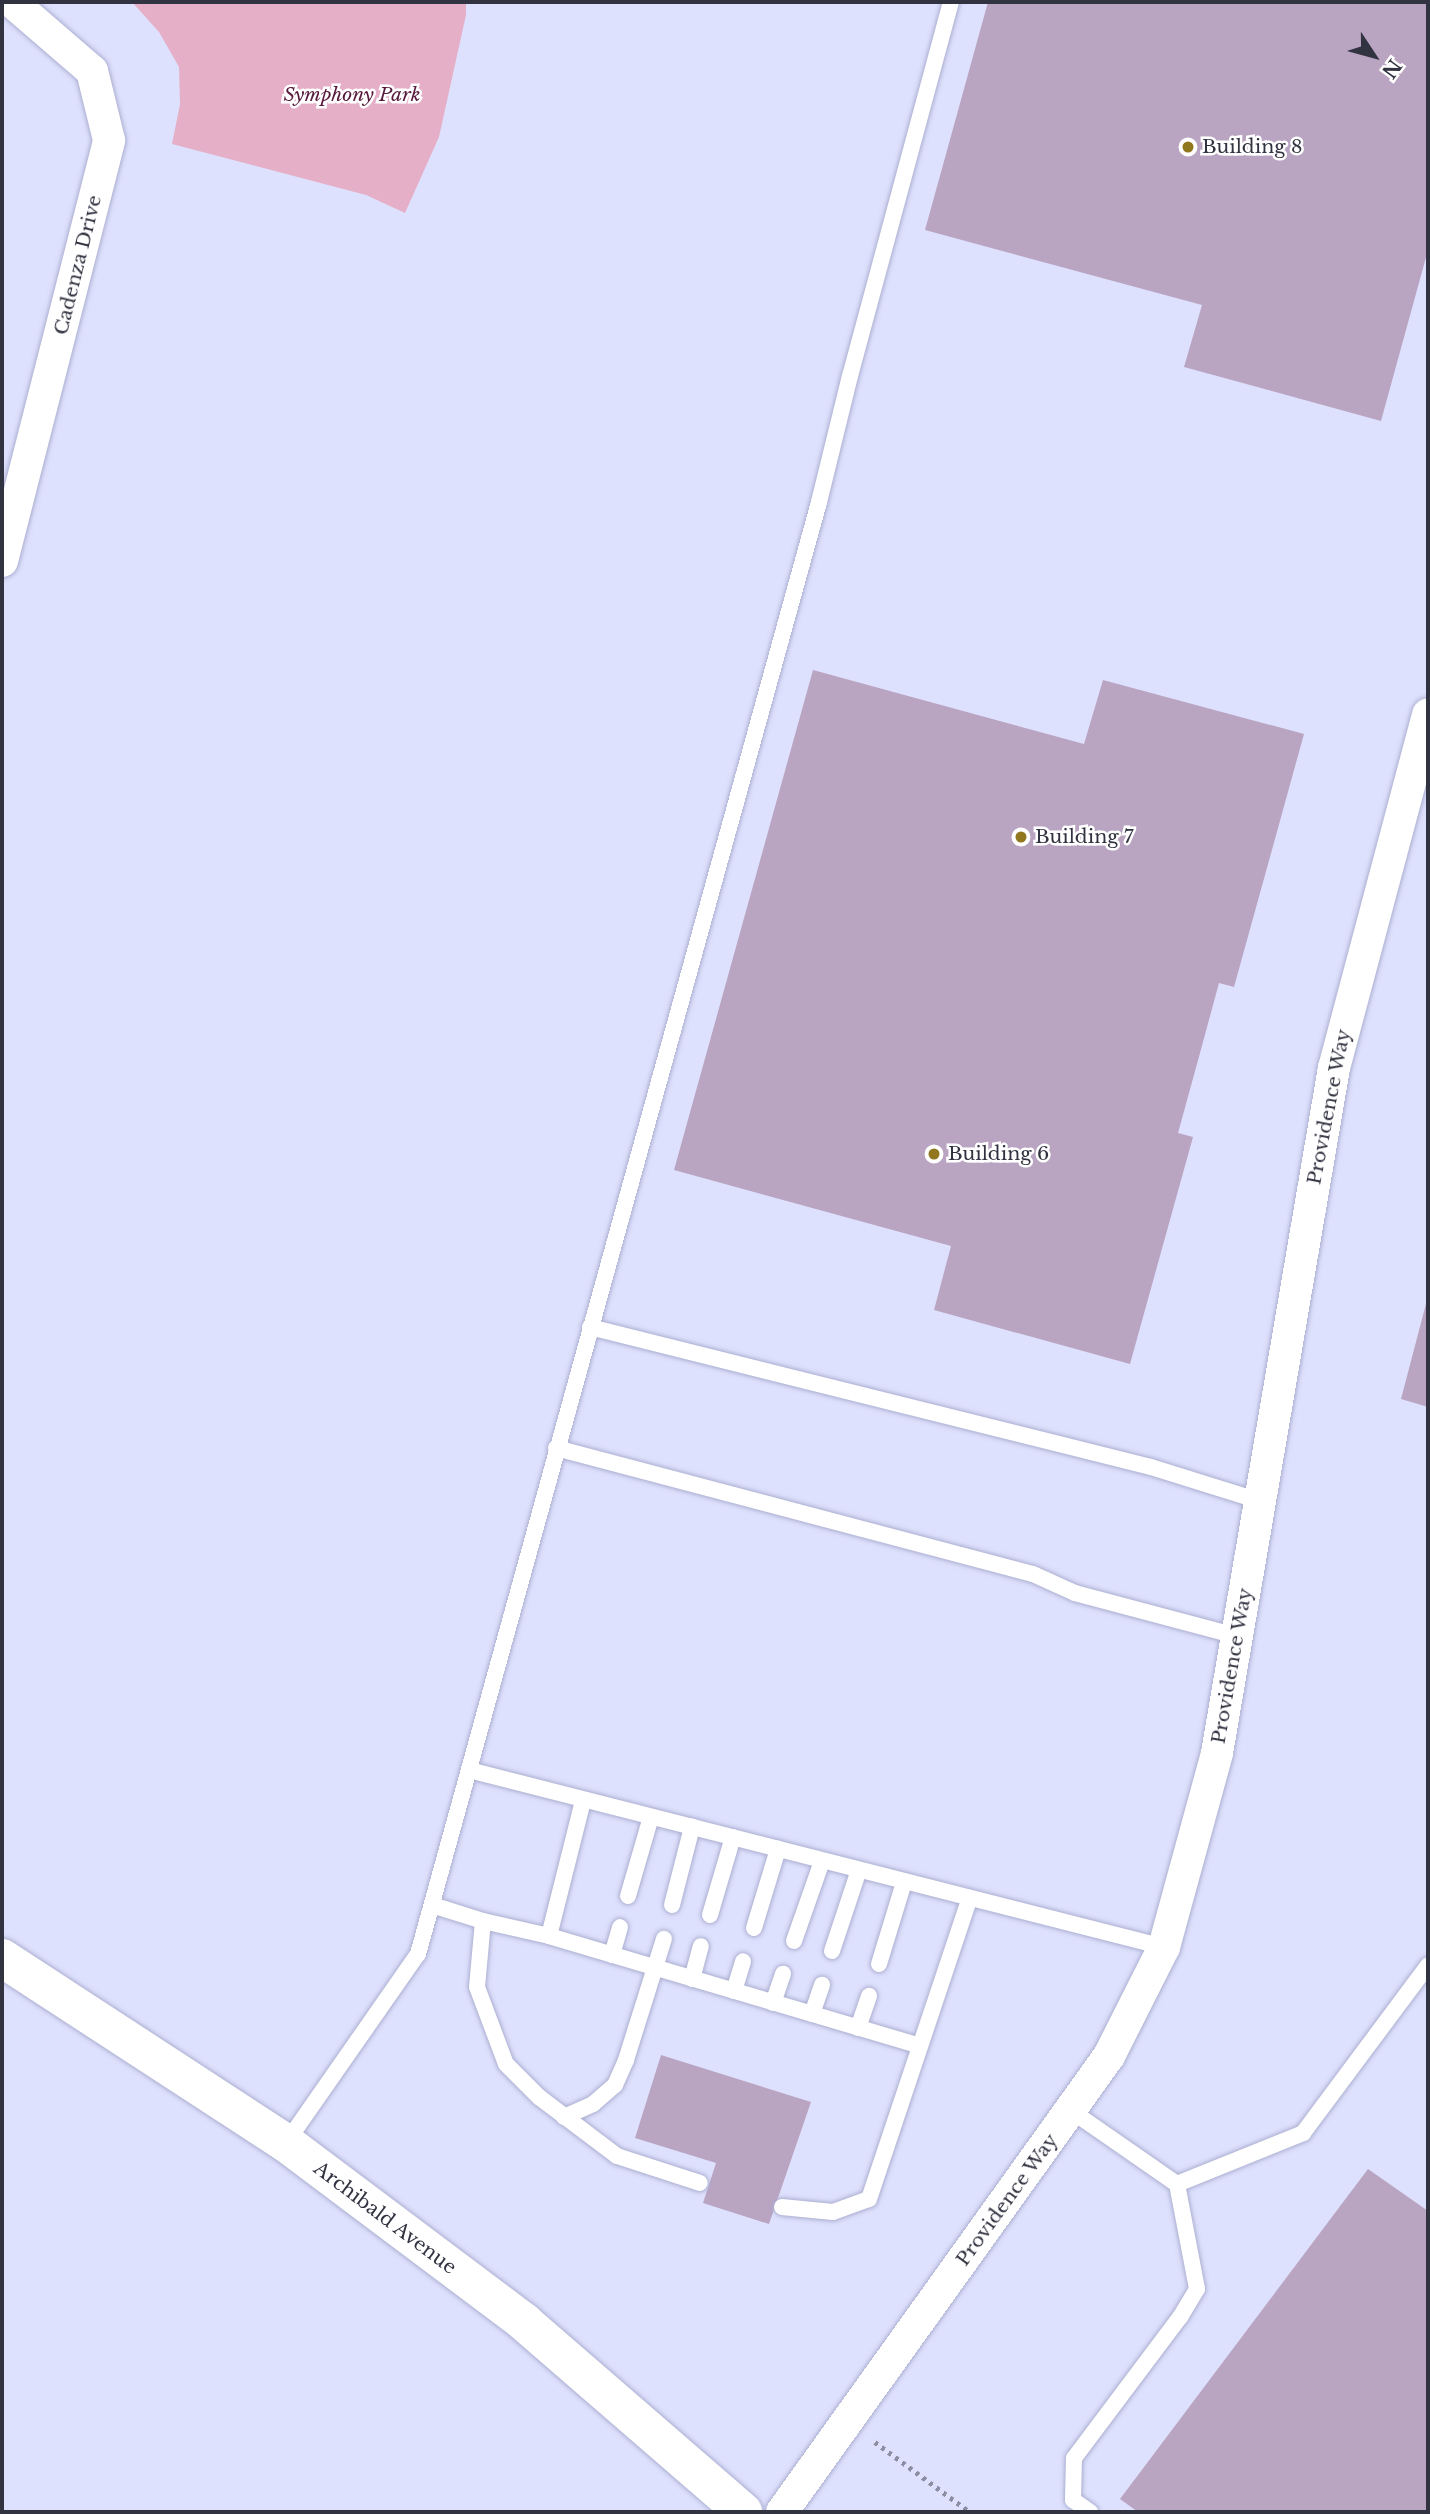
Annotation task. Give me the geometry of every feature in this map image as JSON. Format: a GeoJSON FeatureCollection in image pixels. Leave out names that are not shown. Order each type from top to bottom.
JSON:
{"type":"FeatureCollection","features":[{"type":"Feature","properties":{"kind":"main road","name":"Archibald Avenue"},"geometry":{"type":"LineString","coordinates":[[2,1958],[286,2143],[524,2322],[743,2512]]}},
{"type":"Feature","properties":{"kind":"street","name":"Cadenza Drive"},"geometry":{"type":"LineString","coordinates":[[2,561],[7,515],[109,140],[92,71],[12,2]]}},
{"type":"Feature","properties":{"kind":"street","name":"Providence Way"},"geometry":{"type":"LineString","coordinates":[[782,2512],[1109,2056],[1164,1947],[1217,1753],[1334,1068],[1428,714]]}},
{"type":"Feature","properties":{"kind":"lane"},"geometry":{"type":"LineString","coordinates":[[286,2143],[418,1954],[820,502],[853,362],[951,2]]}},
{"type":"Feature","properties":{"kind":"lane"},"geometry":{"type":"LineString","coordinates":[[590,1327],[1151,1467],[1260,1501]]}},
{"type":"Feature","properties":{"kind":"lane"},"geometry":{"type":"LineString","coordinates":[[556,1448],[1033,1574],[1076,1593],[1237,1636]]}},
{"type":"Feature","properties":{"kind":"lane"},"geometry":{"type":"LineString","coordinates":[[469,1770],[1164,1947]]}},
{"type":"Feature","properties":{"kind":"lane"},"geometry":{"type":"LineString","coordinates":[[549,1936],[583,1801]]}},
{"type":"Feature","properties":{"kind":"lane"},"geometry":{"type":"LineString","coordinates":[[628,1896],[651,1817]]}},
{"type":"Feature","properties":{"kind":"lane"},"geometry":{"type":"LineString","coordinates":[[672,1905],[692,1827]]}},
{"type":"Feature","properties":{"kind":"lane"},"geometry":{"type":"LineString","coordinates":[[710,1915],[733,1837]]}},
{"type":"Feature","properties":{"kind":"lane"},"geometry":{"type":"LineString","coordinates":[[754,1928],[778,1849]]}},
{"type":"Feature","properties":{"kind":"lane"},"geometry":{"type":"LineString","coordinates":[[794,1941],[822,1861]]}},
{"type":"Feature","properties":{"kind":"lane"},"geometry":{"type":"LineString","coordinates":[[832,1951],[859,1870]]}},
{"type":"Feature","properties":{"kind":"lane"},"geometry":{"type":"LineString","coordinates":[[879,1964],[904,1882]]}},
{"type":"Feature","properties":{"kind":"lane"},"geometry":{"type":"LineString","coordinates":[[782,2207],[833,2212],[869,2199],[879,2176],[970,1898]]}},
{"type":"Feature","properties":{"kind":"lane"},"geometry":{"type":"LineString","coordinates":[[432,1905],[482,1922],[549,1936],[920,2046]]}},
{"type":"Feature","properties":{"kind":"lane"},"geometry":{"type":"LineString","coordinates":[[482,1922],[477,1987],[506,2064],[539,2097],[617,2156],[700,2183]]}},
{"type":"Feature","properties":{"kind":"lane"},"geometry":{"type":"LineString","coordinates":[[612,1955],[620,1927]]}},
{"type":"Feature","properties":{"kind":"lane"},"geometry":{"type":"LineString","coordinates":[[564,2117],[593,2104],[615,2085],[626,2060],[664,1939]]}},
{"type":"Feature","properties":{"kind":"lane"},"geometry":{"type":"LineString","coordinates":[[692,1979],[701,1947]]}},
{"type":"Feature","properties":{"kind":"lane"},"geometry":{"type":"LineString","coordinates":[[734,1991],[743,1961]]}},
{"type":"Feature","properties":{"kind":"lane"},"geometry":{"type":"LineString","coordinates":[[1177,2184],[1303,2133],[1428,1965]]}},
{"type":"Feature","properties":{"kind":"lane"},"geometry":{"type":"LineString","coordinates":[[773,2003],[783,1973]]}},
{"type":"Feature","properties":{"kind":"lane"},"geometry":{"type":"LineString","coordinates":[[813,2014],[822,1985]]}},
{"type":"Feature","properties":{"kind":"lane"},"geometry":{"type":"LineString","coordinates":[[858,2028],[869,1996]]}},
{"type":"Feature","properties":{"kind":"lane"},"geometry":{"type":"LineString","coordinates":[[1070,2110],[1177,2184],[1197,2289],[1180,2317],[1074,2458],[1073,2500],[1090,2512]]}},
{"type":"Feature","properties":{"kind":"path"},"geometry":{"type":"LineString","coordinates":[[847,2422],[970,2512]]}},
{"type":"Feature","properties":{"kind":"green space","name":"Symphony Park"},"geometry":{"type":"Polygon","coordinates":[[[132,2],[466,2],[466,15],[439,137],[405,213],[366,195],[172,144],[180,104],[179,67],[159,32],[132,2]]]}},
{"type":"Feature","properties":{"kind":"building","name":"Building 8"},"geometry":{"type":"Polygon","coordinates":[[[988,2],[1428,2],[1428,250],[1381,421],[1184,367],[1202,305],[925,230],[988,2]]]}},
{"type":"Feature","properties":{"kind":"building"},"geometry":{"type":"Polygon","coordinates":[[[813,670],[1084,744],[1103,680],[1304,734],[1234,987],[1219,983],[1178,1133],[1193,1137],[1130,1364],[934,1310],[951,1246],[674,1170],[813,670]]]}},
{"type":"Feature","properties":{"kind":"building"},"geometry":{"type":"Polygon","coordinates":[[[1428,1300],[1428,1407],[1401,1399],[1428,1300]]]}},
{"type":"Feature","properties":{"kind":"building"},"geometry":{"type":"Polygon","coordinates":[[[661,2055],[811,2102],[769,2224],[703,2203],[716,2163],[635,2138],[661,2055]]]}},
{"type":"Feature","properties":{"kind":"building"},"geometry":{"type":"Polygon","coordinates":[[[1368,2169],[1428,2211],[1428,2512],[1138,2512],[1120,2499],[1368,2169]]]}},
{"type":"Feature","properties":{"kind":"place","name":"Building 8"},"geometry":{"type":"Point","coordinates":[1188,147]}},
{"type":"Feature","properties":{"kind":"place","name":"Building 7"},"geometry":{"type":"Point","coordinates":[1021,837]}},
{"type":"Feature","properties":{"kind":"place","name":"Building 6"},"geometry":{"type":"Point","coordinates":[934,1154]}}]}
